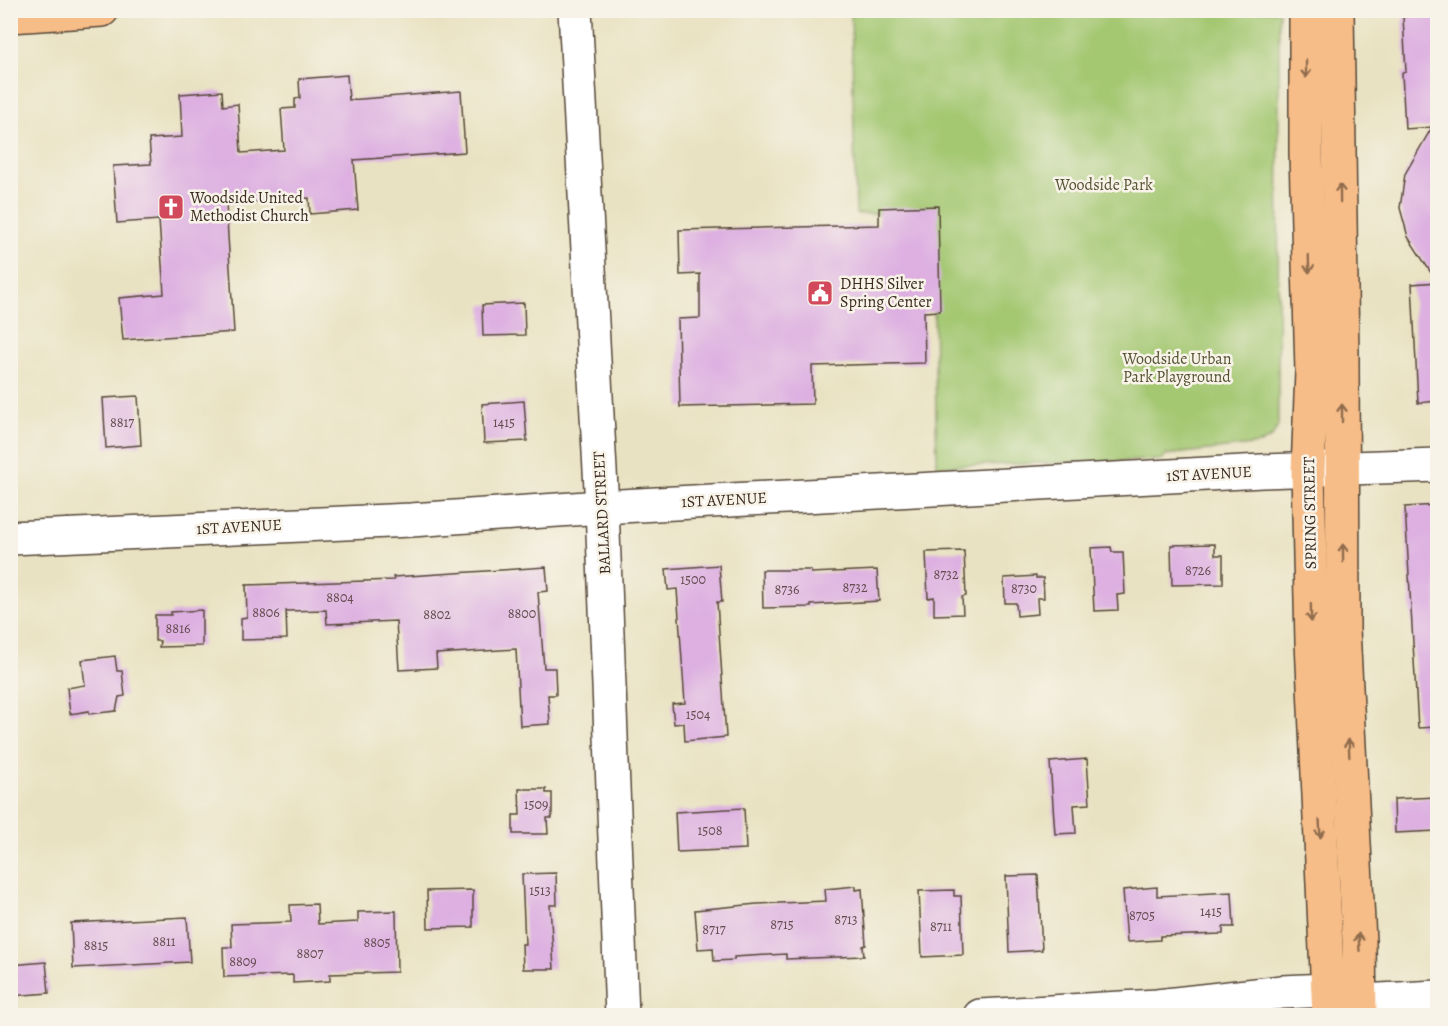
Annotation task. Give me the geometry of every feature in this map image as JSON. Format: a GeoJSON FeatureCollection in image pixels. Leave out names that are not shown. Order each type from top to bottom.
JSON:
{"type":"FeatureCollection","features":[{"type":"Feature","properties":{"kind":"main road"},"geometry":{"type":"LineString","coordinates":[[10,16],[102,10]]}},
{"type":"Feature","properties":{"kind":"main road","name":"SPRING STREET"},"geometry":{"type":"LineString","coordinates":[[1306,10],[1306,153],[1312,372],[1308,471],[1312,653],[1341,1007]]}},
{"type":"Feature","properties":{"kind":"main road","name":"SPRING STREET"},"geometry":{"type":"LineString","coordinates":[[1337,10],[1343,628],[1359,941],[1341,1007]]}},
{"type":"Feature","properties":{"kind":"street","name":"BALLARD STREET"},"geometry":{"type":"LineString","coordinates":[[575,10],[602,507],[622,1016]]}},
{"type":"Feature","properties":{"kind":"street","name":"1ST AVENUE"},"geometry":{"type":"LineString","coordinates":[[10,538],[411,520],[602,507],[1262,471],[1437,465]]}},
{"type":"Feature","properties":{"kind":"street"},"geometry":{"type":"LineString","coordinates":[[980,1016],[1157,1006],[1282,992],[1341,1007],[1437,997]]}},
{"type":"Feature","properties":{"kind":"green space","name":"Woodside Park"},"geometry":{"type":"Polygon","coordinates":[[[851,11],[1279,11],[1278,426],[1272,437],[1260,444],[1166,455],[1162,460],[937,466],[932,213],[856,214],[851,11]]]}},
{"type":"Feature","properties":{"kind":"building"},"geometry":{"type":"Polygon","coordinates":[[[1409,10],[1437,10],[1437,282],[1408,237],[1400,208],[1405,174],[1432,127],[1405,129],[1402,73],[1406,72],[1403,17],[1410,16],[1409,10]]]}},
{"type":"Feature","properties":{"kind":"building","name":"Woodside United Methodist Church"},"geometry":{"type":"Polygon","coordinates":[[[347,75],[349,100],[461,91],[465,152],[354,160],[358,210],[310,214],[309,198],[226,204],[234,332],[123,340],[119,298],[164,294],[159,220],[117,223],[113,166],[151,164],[149,139],[182,137],[180,94],[222,91],[223,106],[238,104],[241,153],[284,150],[281,109],[295,108],[295,99],[300,98],[299,79],[347,75]]]}},
{"type":"Feature","properties":{"kind":"building","name":"DHHS Silver Spring Center"},"geometry":{"type":"Polygon","coordinates":[[[938,206],[940,311],[924,312],[925,363],[812,366],[813,404],[680,407],[678,319],[700,318],[700,274],[680,275],[679,230],[879,225],[879,208],[938,206]]]}},
{"type":"Feature","properties":{"kind":"building"},"geometry":{"type":"Polygon","coordinates":[[[1437,282],[1437,338],[1434,338],[1437,401],[1418,403],[1412,284],[1437,282]]]}},
{"type":"Feature","properties":{"kind":"building"},"geometry":{"type":"Polygon","coordinates":[[[524,303],[525,335],[483,336],[482,305],[524,303]]]}},
{"type":"Feature","properties":{"kind":"building"},"geometry":{"type":"Polygon","coordinates":[[[138,396],[141,445],[106,448],[103,398],[138,396]]]}},
{"type":"Feature","properties":{"kind":"building"},"geometry":{"type":"Polygon","coordinates":[[[524,401],[527,441],[484,443],[482,404],[524,401]]]}},
{"type":"Feature","properties":{"kind":"building"},"geometry":{"type":"Polygon","coordinates":[[[1437,505],[1437,727],[1418,728],[1405,507],[1437,505]]]}},
{"type":"Feature","properties":{"kind":"building"},"geometry":{"type":"Polygon","coordinates":[[[1215,544],[1215,555],[1223,555],[1223,584],[1172,585],[1171,545],[1215,544]]]}},
{"type":"Feature","properties":{"kind":"building"},"geometry":{"type":"Polygon","coordinates":[[[1111,547],[1112,552],[1123,552],[1125,594],[1117,595],[1118,610],[1094,611],[1091,548],[1111,547]]]}},
{"type":"Feature","properties":{"kind":"building"},"geometry":{"type":"Polygon","coordinates":[[[964,551],[966,596],[962,597],[963,614],[934,615],[934,597],[928,598],[926,552],[964,551]]]}},
{"type":"Feature","properties":{"kind":"building"},"geometry":{"type":"Polygon","coordinates":[[[719,565],[722,602],[717,602],[726,737],[685,741],[684,723],[674,724],[672,704],[685,703],[677,589],[668,590],[666,569],[719,565]]]}},
{"type":"Feature","properties":{"kind":"building"},"geometry":{"type":"Polygon","coordinates":[[[546,567],[548,591],[538,592],[544,668],[555,668],[556,695],[548,695],[550,724],[520,726],[516,649],[436,654],[437,668],[399,670],[396,621],[327,624],[326,610],[286,611],[287,639],[241,640],[241,618],[247,617],[246,585],[394,580],[393,577],[546,567]]]}},
{"type":"Feature","properties":{"kind":"building"},"geometry":{"type":"Polygon","coordinates":[[[762,570],[811,570],[811,573],[877,570],[879,601],[811,605],[811,607],[763,608],[762,570]]]}},
{"type":"Feature","properties":{"kind":"building"},"geometry":{"type":"Polygon","coordinates":[[[1036,576],[1036,578],[1043,578],[1044,598],[1037,598],[1038,614],[1017,616],[1016,603],[1005,603],[1004,578],[1036,576]]]}},
{"type":"Feature","properties":{"kind":"building"},"geometry":{"type":"Polygon","coordinates":[[[202,610],[202,646],[159,647],[160,641],[155,641],[155,615],[202,610]]]}},
{"type":"Feature","properties":{"kind":"building"},"geometry":{"type":"Polygon","coordinates":[[[115,656],[117,671],[122,671],[125,696],[119,697],[116,711],[70,714],[67,688],[85,685],[82,660],[115,656]]]}},
{"type":"Feature","properties":{"kind":"building"},"geometry":{"type":"Polygon","coordinates":[[[1087,759],[1090,804],[1074,805],[1076,833],[1055,834],[1050,762],[1087,759]]]}},
{"type":"Feature","properties":{"kind":"building"},"geometry":{"type":"Polygon","coordinates":[[[519,789],[546,789],[546,793],[552,793],[552,818],[547,818],[548,834],[513,834],[513,815],[520,815],[519,789]]]}},
{"type":"Feature","properties":{"kind":"building"},"geometry":{"type":"Polygon","coordinates":[[[1437,797],[1437,831],[1395,833],[1394,799],[1437,797]]]}},
{"type":"Feature","properties":{"kind":"building"},"geometry":{"type":"Polygon","coordinates":[[[744,808],[746,849],[677,852],[675,812],[744,808]]]}},
{"type":"Feature","properties":{"kind":"building"},"geometry":{"type":"Polygon","coordinates":[[[556,873],[557,905],[550,905],[554,969],[523,969],[522,944],[525,944],[522,874],[556,873]]]}},
{"type":"Feature","properties":{"kind":"building"},"geometry":{"type":"Polygon","coordinates":[[[1038,875],[1042,950],[1009,952],[1006,876],[1038,875]]]}},
{"type":"Feature","properties":{"kind":"building"},"geometry":{"type":"Polygon","coordinates":[[[856,886],[856,890],[862,889],[866,945],[863,946],[864,956],[786,959],[786,954],[734,957],[734,960],[714,961],[713,948],[698,949],[695,910],[826,901],[825,889],[856,886]]]}},
{"type":"Feature","properties":{"kind":"building"},"geometry":{"type":"Polygon","coordinates":[[[1157,887],[1157,896],[1232,892],[1234,927],[1223,927],[1223,934],[1160,936],[1160,940],[1127,942],[1123,890],[1157,887]]]}},
{"type":"Feature","properties":{"kind":"building"},"geometry":{"type":"Polygon","coordinates":[[[473,890],[473,927],[428,928],[427,891],[473,890]]]}},
{"type":"Feature","properties":{"kind":"building"},"geometry":{"type":"Polygon","coordinates":[[[954,890],[954,896],[961,896],[963,955],[922,957],[919,891],[954,890]]]}},
{"type":"Feature","properties":{"kind":"building"},"geometry":{"type":"Polygon","coordinates":[[[317,904],[318,924],[358,922],[358,912],[396,911],[397,972],[330,974],[330,981],[293,983],[293,975],[224,977],[223,947],[232,947],[231,924],[291,922],[290,905],[317,904]]]}},
{"type":"Feature","properties":{"kind":"building"},"geometry":{"type":"Polygon","coordinates":[[[187,917],[190,962],[73,968],[71,923],[187,917]]]}},
{"type":"Feature","properties":{"kind":"building"},"geometry":{"type":"Polygon","coordinates":[[[46,962],[49,993],[10,996],[10,965],[46,962]]]}},
{"type":"Feature","properties":{"kind":"place","name":"Woodside United Methodist Church"},"geometry":{"type":"Point","coordinates":[171,207]}},
{"type":"Feature","properties":{"kind":"place","name":"DHHS Silver Spring Center"},"geometry":{"type":"Point","coordinates":[820,293]}},
{"type":"Feature","properties":{"kind":"park label","name":"Woodside Urban Park Playground"},"geometry":{"type":"Point","coordinates":[1177,368]}}]}
